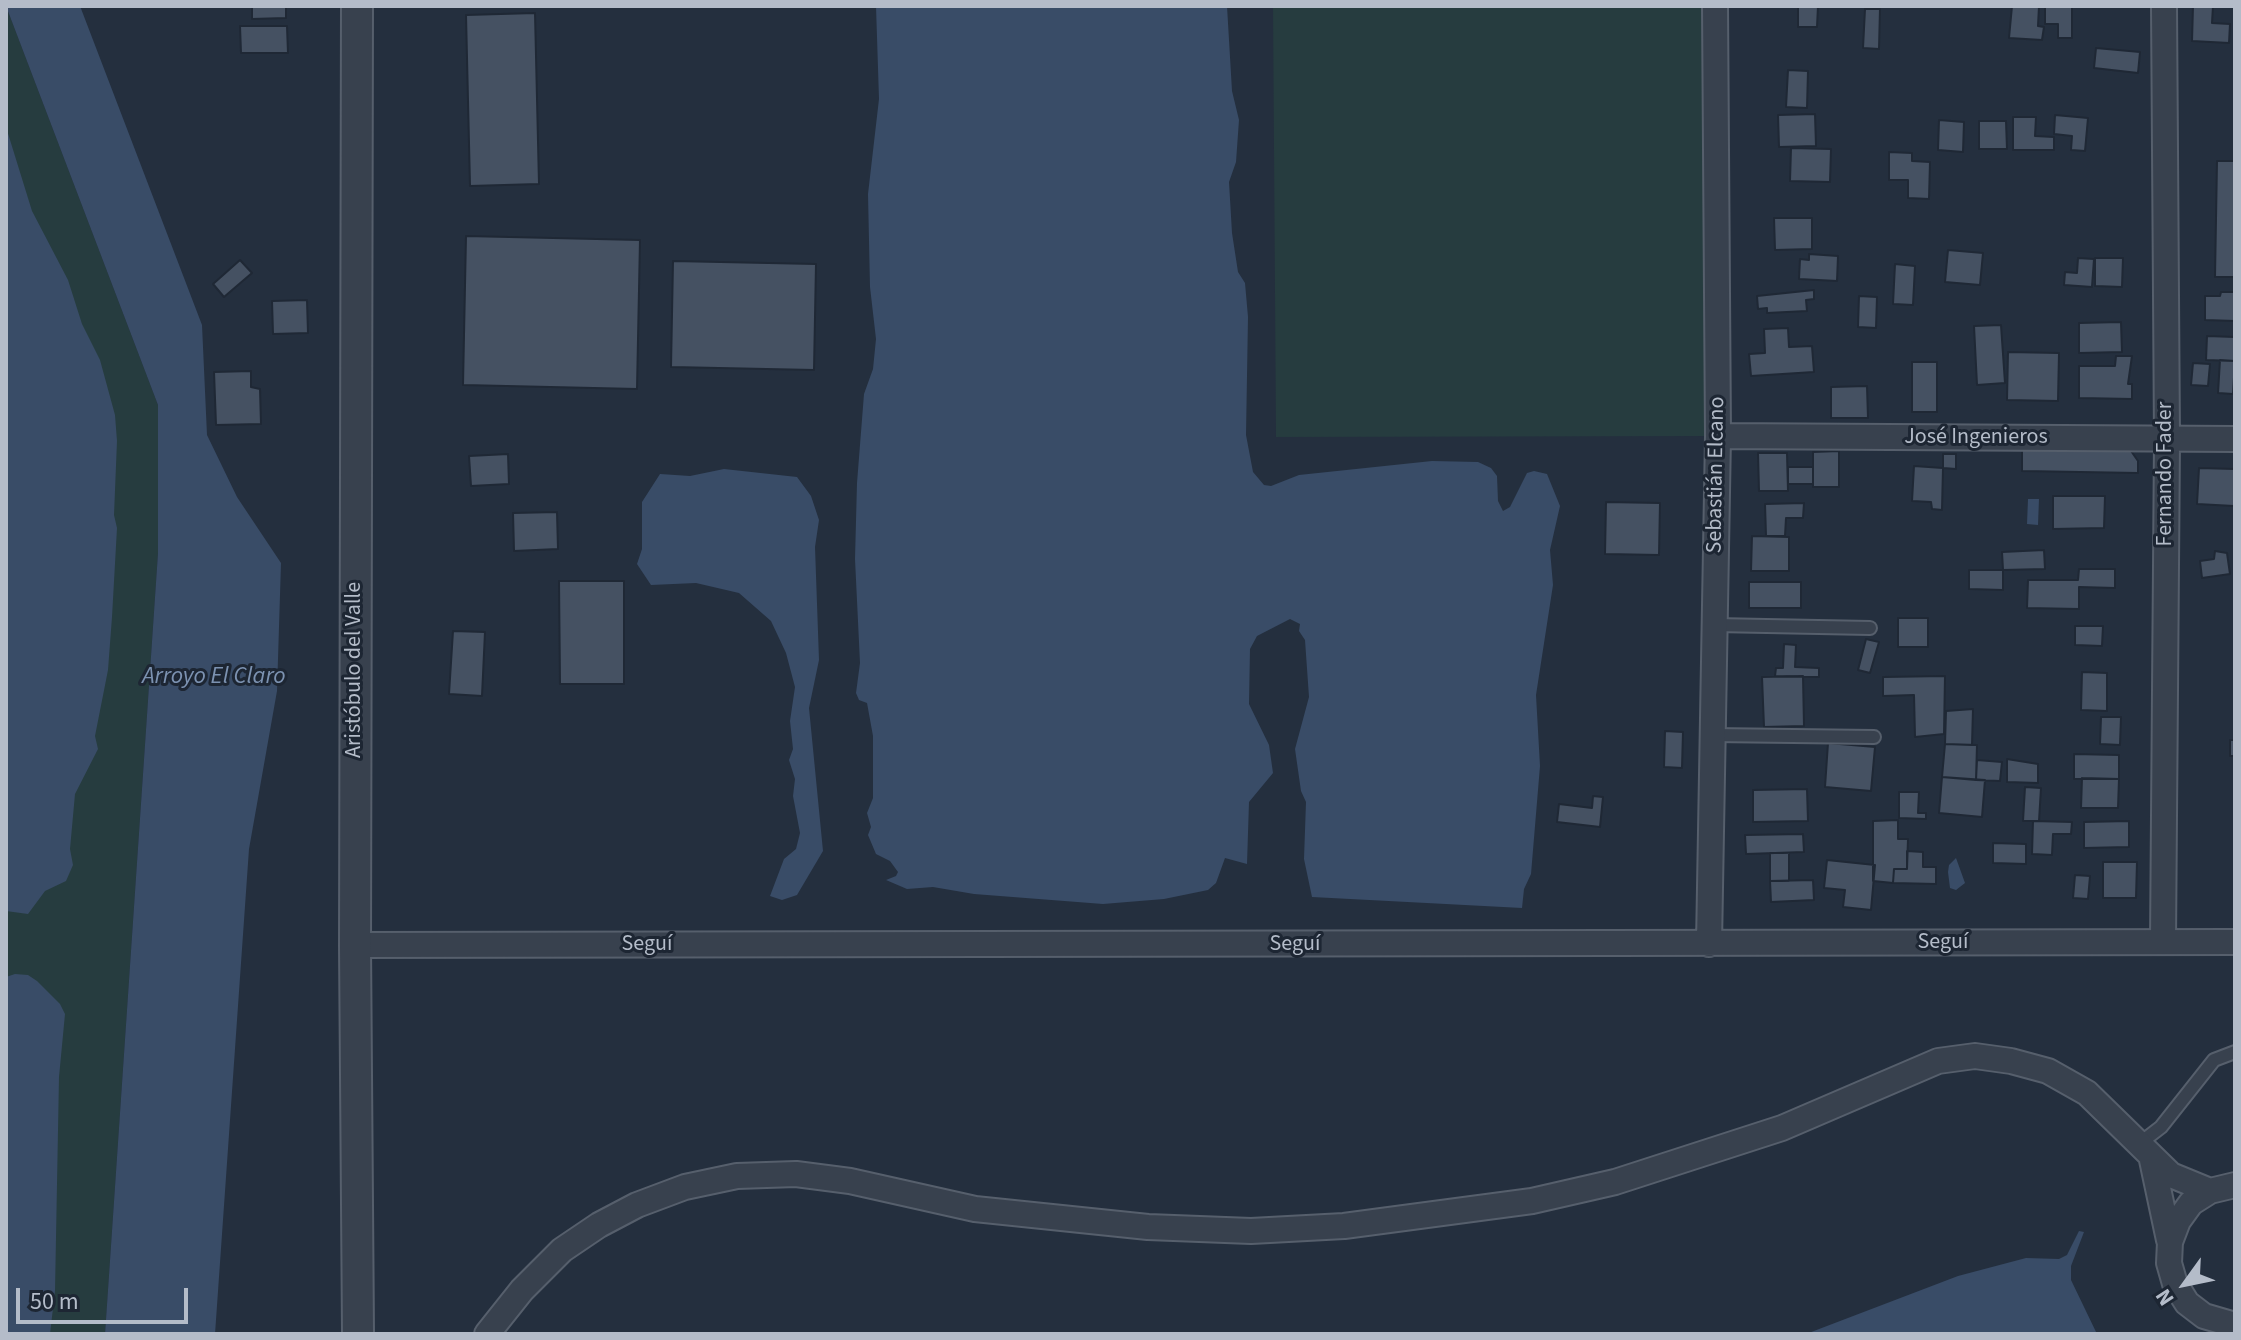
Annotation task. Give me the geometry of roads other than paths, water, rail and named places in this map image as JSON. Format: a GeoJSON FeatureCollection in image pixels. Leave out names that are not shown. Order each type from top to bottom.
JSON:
{"type":"FeatureCollection","features":[{"type":"Feature","properties":{"kind":"street","name":"Aristóbulo del Valle"},"geometry":{"type":"LineString","coordinates":[[357,6],[355,945],[358,1334]]}},
{"type":"Feature","properties":{"kind":"street","name":"Sebastián Elcano"},"geometry":{"type":"LineString","coordinates":[[1709,944],[1718,436],[1715,6]]}},
{"type":"Feature","properties":{"kind":"street","name":"Fernando Fader"},"geometry":{"type":"LineString","coordinates":[[2163,941],[2167,440],[2164,6]]}},
{"type":"Feature","properties":{"kind":"street","name":"José Ingenieros"},"geometry":{"type":"LineString","coordinates":[[1718,436],[2235,439]]}},
{"type":"Feature","properties":{"kind":"street","name":"Seguí"},"geometry":{"type":"LineString","coordinates":[[355,945],[2235,942]]}},
{"type":"Feature","properties":{"kind":"street"},"geometry":{"type":"LineString","coordinates":[[487,1334],[522,1290],[552,1260],[599,1225],[637,1205],[685,1187],[737,1176],[796,1174],[850,1181],[975,1209],[1133,1226],[1251,1231],[1344,1226],[1518,1203],[1615,1182],[1782,1128],[1938,1061],[1975,1056],[2048,1071],[2087,1093],[2146,1152],[2185,1184],[2210,1191]]}},
{"type":"Feature","properties":{"kind":"street"},"geometry":{"type":"LineString","coordinates":[[2146,1152],[2170,1242],[2169,1263],[2175,1284],[2187,1303],[2204,1316],[2231,1325]]}},
{"type":"Feature","properties":{"kind":"street"},"geometry":{"type":"LineString","coordinates":[[2170,1242],[2178,1221],[2191,1203],[2210,1191],[2235,1185]]}},
{"type":"Feature","properties":{"kind":"lane"},"geometry":{"type":"LineString","coordinates":[[1715,625],[1870,628]]}},
{"type":"Feature","properties":{"kind":"lane"},"geometry":{"type":"LineString","coordinates":[[1712,735],[1874,737]]}},
{"type":"Feature","properties":{"kind":"lane"},"geometry":{"type":"LineString","coordinates":[[2146,1152],[2161,1127],[2214,1060],[2235,1052]]}},
{"type":"Feature","properties":{"kind":"water","name":"Arroyo El Claro"},"geometry":{"type":"Polygon","coordinates":[[[6,6],[80,6],[202,325],[207,435],[237,497],[281,563],[277,691],[249,849],[215,1334],[105,1334],[158,553],[158,405],[6,6]]]}},
{"type":"Feature","properties":{"kind":"water"},"geometry":{"type":"Polygon","coordinates":[[[876,6],[1227,6],[1232,91],[1239,120],[1236,162],[1229,182],[1232,233],[1238,272],[1245,283],[1248,317],[1246,435],[1253,472],[1264,485],[1271,486],[1299,475],[1432,461],[1478,462],[1491,468],[1497,476],[1498,501],[1503,511],[1510,507],[1527,473],[1534,471],[1547,474],[1560,506],[1550,550],[1553,585],[1536,695],[1540,766],[1531,874],[1524,889],[1522,908],[1312,897],[1304,859],[1306,802],[1301,791],[1295,749],[1309,697],[1305,640],[1299,631],[1300,624],[1290,619],[1257,636],[1250,649],[1249,704],[1269,745],[1273,773],[1249,802],[1247,864],[1225,858],[1216,883],[1208,890],[1164,899],[1103,904],[974,894],[933,887],[907,889],[886,880],[898,872],[890,861],[876,854],[868,835],[871,827],[867,813],[873,798],[873,736],[867,703],[859,700],[856,693],[860,663],[855,559],[857,483],[864,394],[873,369],[876,339],[870,287],[868,194],[879,99],[876,6]]]}},
{"type":"Feature","properties":{"kind":"water"},"geometry":{"type":"Polygon","coordinates":[[[6,127],[32,211],[68,280],[82,324],[100,360],[115,415],[117,441],[114,515],[117,528],[112,617],[108,670],[95,736],[98,749],[75,794],[70,849],[73,865],[66,881],[45,891],[28,914],[6,911],[6,127]]]}},
{"type":"Feature","properties":{"kind":"water"},"geometry":{"type":"Polygon","coordinates":[[[724,469],[797,477],[811,496],[819,520],[815,547],[819,660],[809,708],[823,851],[797,895],[782,900],[770,896],[784,859],[796,849],[800,833],[793,796],[795,779],[789,760],[793,749],[790,721],[795,687],[786,653],[771,621],[739,593],[696,583],[651,585],[637,564],[642,549],[642,502],[660,474],[690,476],[724,469]]]}},
{"type":"Feature","properties":{"kind":"water"},"geometry":{"type":"Polygon","coordinates":[[[2028,499],[2039,499],[2038,525],[2027,524],[2028,499]]]}},
{"type":"Feature","properties":{"kind":"water"},"geometry":{"type":"Polygon","coordinates":[[[1956,858],[1965,883],[1956,890],[1950,888],[1948,872],[1949,865],[1956,858]]]}},
{"type":"Feature","properties":{"kind":"water"},"geometry":{"type":"Polygon","coordinates":[[[28,975],[37,981],[60,1004],[65,1014],[59,1077],[55,1291],[50,1334],[6,1334],[6,977],[28,975]]]}},
{"type":"Feature","properties":{"kind":"water"},"geometry":{"type":"Polygon","coordinates":[[[2079,1231],[2084,1232],[2071,1266],[2071,1280],[2097,1334],[1806,1334],[1958,1276],[2026,1258],[2059,1259],[2067,1255],[2079,1231]]]}}]}
